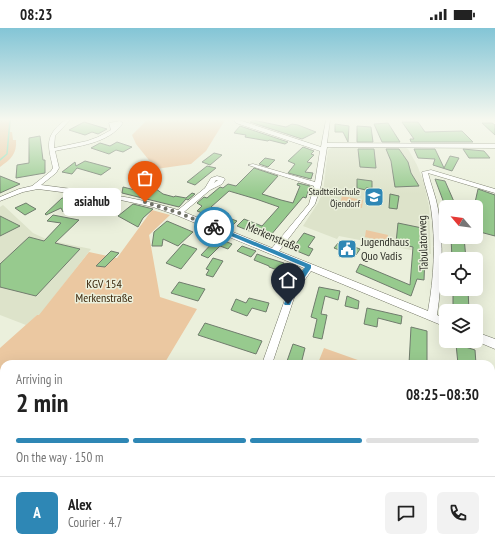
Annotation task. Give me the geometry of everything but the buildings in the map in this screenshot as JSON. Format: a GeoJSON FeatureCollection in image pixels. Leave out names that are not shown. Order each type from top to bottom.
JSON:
{"type":"FeatureCollection","features":[{"type":"Feature","properties":{"kind":"street"},"geometry":{"type":"LineString","coordinates":[[0,200],[38,186],[54,172],[56,168],[52,145]]}},
{"type":"Feature","properties":{"kind":"street"},"geometry":{"type":"LineString","coordinates":[[52,150],[76,145]]}},
{"type":"Feature","properties":{"kind":"street"},"geometry":{"type":"LineString","coordinates":[[314,145],[325,148],[495,146]]}},
{"type":"Feature","properties":{"kind":"street"},"geometry":{"type":"LineString","coordinates":[[274,251],[307,213],[312,204],[318,185],[325,145]]}},
{"type":"Feature","properties":{"kind":"street"},"geometry":{"type":"LineString","coordinates":[[251,165],[318,185]]}},
{"type":"Feature","properties":{"kind":"street","name":"Tabulatorweg"},"geometry":{"type":"LineString","coordinates":[[432,316],[436,293],[435,214],[432,195],[425,174],[426,171],[495,191]]}},
{"type":"Feature","properties":{"kind":"street","name":"Merkenstraße"},"geometry":{"type":"LineString","coordinates":[[38,186],[135,200],[179,213],[439,320]]}},
{"type":"Feature","properties":{"kind":"street"},"geometry":{"type":"LineString","coordinates":[[179,213],[208,189]]}},
{"type":"Feature","properties":{"kind":"street"},"geometry":{"type":"LineString","coordinates":[[268,360],[292,291],[309,266]]}},
{"type":"Feature","properties":{"kind":"street"},"geometry":{"type":"LineString","coordinates":[[483,339],[495,344]]}},
{"type":"Feature","properties":{"kind":"shaded area","name":"Stadtteilschule Öjendorf"},"geometry":{"type":"Polygon","coordinates":[[[333,147],[404,147],[408,149],[417,165],[424,183],[429,207],[431,254],[339,236],[337,239],[303,226],[318,203],[323,192],[328,150],[333,147]]]}},
{"type":"Feature","properties":{"kind":"shaded area"},"geometry":{"type":"Polygon","coordinates":[[[3,205],[33,233],[48,240],[91,249],[39,316],[37,315],[26,325],[0,315],[0,207],[3,205]]]}},
{"type":"Feature","properties":{"kind":"green space"},"geometry":{"type":"Polygon","coordinates":[[[0,145],[16,145],[12,156],[0,167],[0,145]]]}},
{"type":"Feature","properties":{"kind":"green space"},"geometry":{"type":"Polygon","coordinates":[[[137,145],[210,145],[206,151],[191,164],[156,169],[137,145]]]}},
{"type":"Feature","properties":{"kind":"green space"},"geometry":{"type":"Polygon","coordinates":[[[342,196],[363,200],[362,208],[340,204],[342,196]]]}},
{"type":"Feature","properties":{"kind":"green space","name":"KGV 154 Merkenstraße"},"geometry":{"type":"Polygon","coordinates":[[[152,210],[170,215],[149,235],[160,297],[197,309],[166,360],[0,360],[0,348],[37,315],[39,315],[89,252],[117,258],[152,210]]]}},
{"type":"Feature","properties":{"kind":"green space"},"geometry":{"type":"Polygon","coordinates":[[[366,230],[388,235],[387,242],[365,237],[366,230]]]}},
{"type":"Feature","properties":{"kind":"green space"},"geometry":{"type":"Polygon","coordinates":[[[324,348],[358,360],[319,360],[324,348]]]}},
{"type":"Feature","properties":{"kind":"waterway"},"geometry":{"type":"LineString","coordinates":[[0,160],[7,154],[8,145]]}},
{"type":"Feature","properties":{"kind":"way so far"},"geometry":{"type":"LineString","coordinates":[[145,202],[179,213],[214,227]]}},
{"type":"Feature","properties":{"kind":"place","name":"Stadtteilschule Öjendorf"},"geometry":{"type":"Point","coordinates":[374,197]}},
{"type":"Feature","properties":{"kind":"place","name":"asiahub"},"geometry":{"type":"Point","coordinates":[145,202]}},
{"type":"Feature","properties":{"kind":"place","name":"Jugendhaus Quo Vadis"},"geometry":{"type":"Point","coordinates":[347,249]}},
{"type":"Feature","properties":{"kind":"route"},"geometry":{"type":"LineString","coordinates":[[214,227],[309,266],[292,291],[288,304]]}}]}
